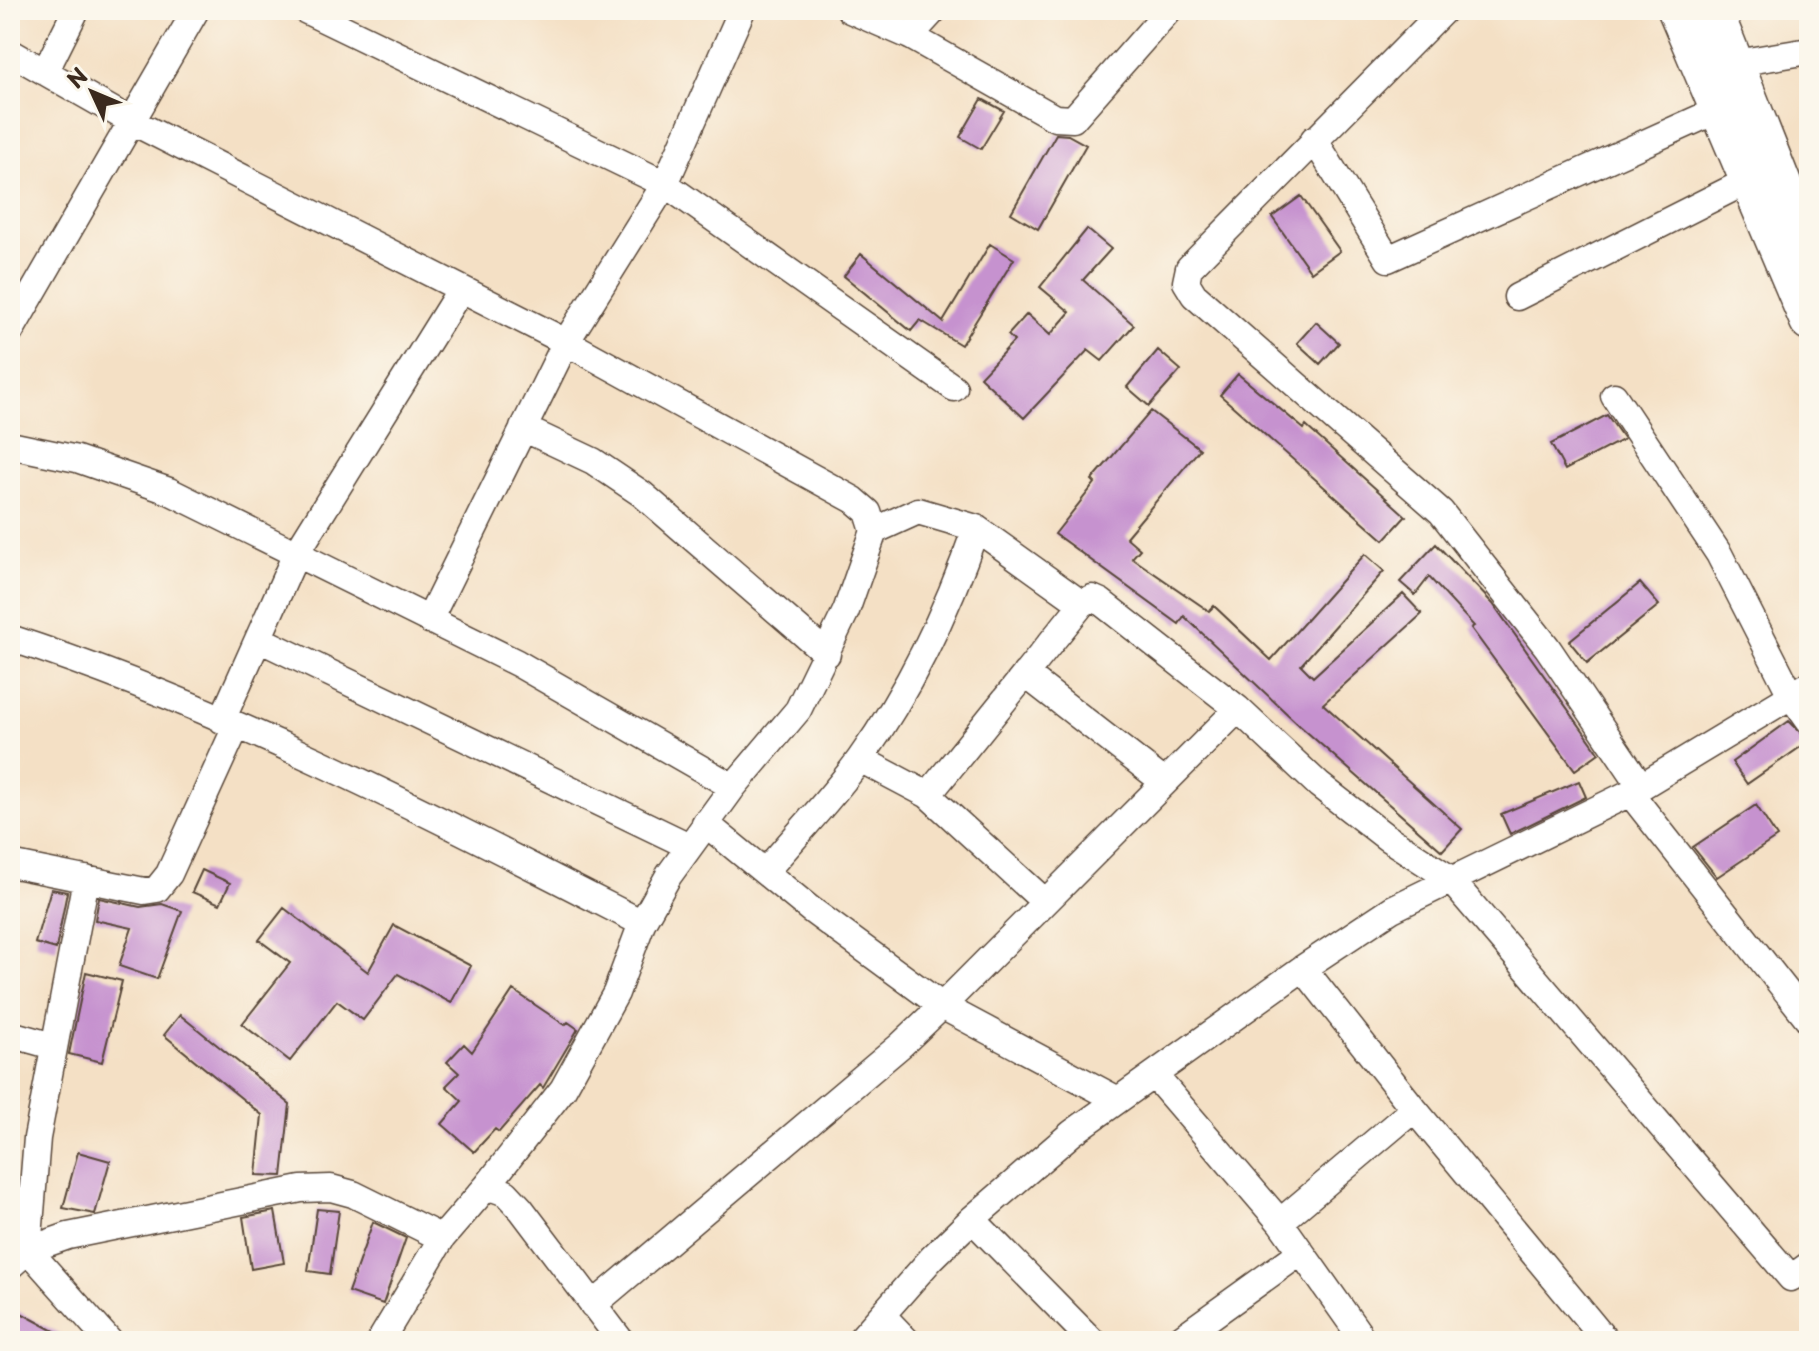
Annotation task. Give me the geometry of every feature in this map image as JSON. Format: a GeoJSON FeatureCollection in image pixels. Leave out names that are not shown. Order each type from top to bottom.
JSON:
{"type":"FeatureCollection","features":[{"type":"Feature","properties":{"kind":"highway"},"geometry":{"type":"LineString","coordinates":[[1677,10],[1809,321]]}},
{"type":"Feature","properties":{"kind":"highway"},"geometry":{"type":"LineString","coordinates":[[1713,10],[1809,252]]}},
{"type":"Feature","properties":{"kind":"street"},"geometry":{"type":"LineString","coordinates":[[45,72],[76,10]]}},
{"type":"Feature","properties":{"kind":"street"},"geometry":{"type":"LineString","coordinates":[[10,332],[196,10]]}},
{"type":"Feature","properties":{"kind":"street"},"geometry":{"type":"LineString","coordinates":[[305,10],[665,184],[954,388]]}},
{"type":"Feature","properties":{"kind":"street"},"geometry":{"type":"LineString","coordinates":[[429,620],[566,342],[665,184],[742,10]]}},
{"type":"Feature","properties":{"kind":"street"},"geometry":{"type":"LineString","coordinates":[[850,10],[910,36],[1055,118],[1073,119],[1169,10]]}},
{"type":"Feature","properties":{"kind":"street"},"geometry":{"type":"LineString","coordinates":[[910,36],[934,10]]}},
{"type":"Feature","properties":{"kind":"street"},"geometry":{"type":"LineString","coordinates":[[1444,10],[1189,268],[1186,282],[1194,295],[1441,512],[1547,647],[1636,790],[1809,1020]]}},
{"type":"Feature","properties":{"kind":"street"},"geometry":{"type":"LineString","coordinates":[[1736,63],[1809,51]]}},
{"type":"Feature","properties":{"kind":"street"},"geometry":{"type":"LineString","coordinates":[[10,52],[131,121],[566,342],[854,500],[868,512],[874,531],[827,654],[798,710],[733,787],[689,846],[642,923],[616,993],[594,1038],[563,1089],[442,1238],[380,1341]]}},
{"type":"Feature","properties":{"kind":"street"},"geometry":{"type":"LineString","coordinates":[[1314,139],[1388,259],[1720,109]]}},
{"type":"Feature","properties":{"kind":"street"},"geometry":{"type":"LineString","coordinates":[[1517,297],[1751,179]]}},
{"type":"Feature","properties":{"kind":"street"},"geometry":{"type":"LineString","coordinates":[[10,864],[144,891],[157,889],[169,874],[259,639],[296,554],[461,289]]}},
{"type":"Feature","properties":{"kind":"street"},"geometry":{"type":"LineString","coordinates":[[1614,396],[1719,554],[1800,691],[1809,721]]}},
{"type":"Feature","properties":{"kind":"street"},"geometry":{"type":"LineString","coordinates":[[523,428],[593,461],[642,494],[827,654]]}},
{"type":"Feature","properties":{"kind":"street"},"geometry":{"type":"LineString","coordinates":[[10,445],[77,459],[169,491],[517,663],[733,787]]}},
{"type":"Feature","properties":{"kind":"street"},"geometry":{"type":"LineString","coordinates":[[874,531],[918,511],[976,528],[1082,604]]}},
{"type":"Feature","properties":{"kind":"street"},"geometry":{"type":"LineString","coordinates":[[765,872],[860,759],[917,664],[956,586],[976,528]]}},
{"type":"Feature","properties":{"kind":"street"},"geometry":{"type":"LineString","coordinates":[[928,795],[1082,604],[1092,598],[1101,602],[1238,709],[1319,785],[1386,837],[1449,878],[1803,1280]]}},
{"type":"Feature","properties":{"kind":"street"},"geometry":{"type":"LineString","coordinates":[[10,638],[65,656],[229,724],[452,825],[642,923]]}},
{"type":"Feature","properties":{"kind":"street"},"geometry":{"type":"LineString","coordinates":[[259,639],[689,846]]}},
{"type":"Feature","properties":{"kind":"street"},"geometry":{"type":"LineString","coordinates":[[1025,674],[1164,782]]}},
{"type":"Feature","properties":{"kind":"street"},"geometry":{"type":"LineString","coordinates":[[859,1341],[972,1219],[1072,1133],[1303,968],[1392,909],[1449,878],[1636,790],[1800,691]]}},
{"type":"Feature","properties":{"kind":"street"},"geometry":{"type":"LineString","coordinates":[[593,1305],[901,1045],[1238,709]]}},
{"type":"Feature","properties":{"kind":"street"},"geometry":{"type":"LineString","coordinates":[[860,759],[928,795],[1045,902]]}},
{"type":"Feature","properties":{"kind":"street"},"geometry":{"type":"LineString","coordinates":[[705,823],[942,1006],[1118,1100]]}},
{"type":"Feature","properties":{"kind":"street"},"geometry":{"type":"LineString","coordinates":[[16,1253],[86,879]]}},
{"type":"Feature","properties":{"kind":"street"},"geometry":{"type":"LineString","coordinates":[[1303,968],[1414,1109],[1606,1341]]}},
{"type":"Feature","properties":{"kind":"street"},"geometry":{"type":"LineString","coordinates":[[10,1034],[53,1046]]}},
{"type":"Feature","properties":{"kind":"street"},"geometry":{"type":"LineString","coordinates":[[1154,1075],[1280,1222],[1364,1341]]}},
{"type":"Feature","properties":{"kind":"street"},"geometry":{"type":"LineString","coordinates":[[1280,1222],[1414,1109]]}},
{"type":"Feature","properties":{"kind":"street"},"geometry":{"type":"LineString","coordinates":[[487,1186],[506,1193],[521,1209],[621,1341]]}},
{"type":"Feature","properties":{"kind":"street"},"geometry":{"type":"LineString","coordinates":[[16,1253],[84,1233],[301,1189],[331,1188],[353,1194],[442,1238]]}},
{"type":"Feature","properties":{"kind":"street"},"geometry":{"type":"LineString","coordinates":[[972,1219],[1092,1341]]}},
{"type":"Feature","properties":{"kind":"street"},"geometry":{"type":"LineString","coordinates":[[1177,1341],[1301,1252]]}},
{"type":"Feature","properties":{"kind":"street"},"geometry":{"type":"LineString","coordinates":[[16,1253],[109,1341]]}},
{"type":"Feature","properties":{"kind":"street"},"geometry":{"type":"LineString","coordinates":[[882,1315],[907,1341]]}},
{"type":"Feature","properties":{"kind":"building"},"geometry":{"type":"Polygon","coordinates":[[[982,99],[1004,111],[981,149],[960,137],[982,99]]]}},
{"type":"Feature","properties":{"kind":"building"},"geometry":{"type":"Polygon","coordinates":[[[1056,134],[1068,135],[1086,145],[1038,229],[1011,213],[1056,134]]]}},
{"type":"Feature","properties":{"kind":"building"},"geometry":{"type":"Polygon","coordinates":[[[1301,196],[1340,251],[1311,272],[1272,217],[1301,196]]]}},
{"type":"Feature","properties":{"kind":"building"},"geometry":{"type":"Polygon","coordinates":[[[1087,229],[1111,249],[1083,280],[1134,325],[1102,361],[1088,350],[1024,418],[980,377],[1014,341],[1008,335],[1027,314],[1050,335],[1070,312],[1040,287],[1087,229]]]}},
{"type":"Feature","properties":{"kind":"building"},"geometry":{"type":"Polygon","coordinates":[[[990,244],[1014,259],[961,345],[920,320],[911,331],[844,276],[861,254],[943,322],[990,244]]]}},
{"type":"Feature","properties":{"kind":"building"},"geometry":{"type":"Polygon","coordinates":[[[1316,322],[1339,343],[1320,364],[1297,343],[1316,322]]]}},
{"type":"Feature","properties":{"kind":"building"},"geometry":{"type":"Polygon","coordinates":[[[1158,350],[1181,370],[1149,406],[1127,387],[1158,350]]]}},
{"type":"Feature","properties":{"kind":"building"},"geometry":{"type":"Polygon","coordinates":[[[1238,374],[1304,429],[1306,426],[1406,516],[1384,540],[1220,395],[1238,374]]]}},
{"type":"Feature","properties":{"kind":"building"},"geometry":{"type":"Polygon","coordinates":[[[1151,411],[1200,449],[1126,537],[1140,549],[1132,558],[1209,611],[1214,606],[1271,660],[1365,554],[1384,571],[1301,665],[1313,677],[1403,594],[1422,614],[1323,704],[1462,829],[1442,851],[1300,726],[1184,616],[1179,624],[1055,534],[1095,483],[1092,480],[1151,411]]]}},
{"type":"Feature","properties":{"kind":"building"},"geometry":{"type":"Polygon","coordinates":[[[1607,415],[1624,439],[1565,470],[1551,444],[1607,415]]]}},
{"type":"Feature","properties":{"kind":"building"},"geometry":{"type":"Polygon","coordinates":[[[1436,544],[1493,604],[1599,753],[1575,770],[1471,628],[1474,626],[1429,577],[1415,595],[1400,582],[1436,544]]]}},
{"type":"Feature","properties":{"kind":"building"},"geometry":{"type":"Polygon","coordinates":[[[1640,583],[1659,605],[1587,663],[1569,641],[1640,583]]]}},
{"type":"Feature","properties":{"kind":"building"},"geometry":{"type":"Polygon","coordinates":[[[1789,721],[1809,741],[1747,784],[1732,762],[1789,721]]]}},
{"type":"Feature","properties":{"kind":"building"},"geometry":{"type":"Polygon","coordinates":[[[1579,781],[1586,797],[1510,834],[1501,814],[1579,781]]]}},
{"type":"Feature","properties":{"kind":"building"},"geometry":{"type":"Polygon","coordinates":[[[1756,805],[1777,837],[1717,877],[1693,847],[1756,805]]]}},
{"type":"Feature","properties":{"kind":"building"},"geometry":{"type":"Polygon","coordinates":[[[202,870],[230,883],[220,904],[192,892],[202,870]]]}},
{"type":"Feature","properties":{"kind":"building"},"geometry":{"type":"Polygon","coordinates":[[[51,889],[67,892],[56,949],[35,943],[51,889]]]}},
{"type":"Feature","properties":{"kind":"building"},"geometry":{"type":"Polygon","coordinates":[[[99,898],[140,907],[162,904],[182,911],[157,979],[119,966],[132,928],[95,920],[99,898]]]}},
{"type":"Feature","properties":{"kind":"building"},"geometry":{"type":"Polygon","coordinates":[[[284,908],[368,972],[394,925],[471,966],[451,1003],[398,974],[363,1020],[337,1001],[290,1061],[242,1024],[290,963],[259,940],[284,908]]]}},
{"type":"Feature","properties":{"kind":"building"},"geometry":{"type":"Polygon","coordinates":[[[86,972],[122,981],[102,1062],[69,1054],[86,972]]]}},
{"type":"Feature","properties":{"kind":"building"},"geometry":{"type":"Polygon","coordinates":[[[513,990],[565,1025],[568,1022],[578,1029],[543,1088],[540,1085],[499,1132],[495,1129],[474,1152],[442,1124],[462,1101],[446,1086],[459,1073],[447,1062],[464,1044],[472,1052],[513,990]]]}},
{"type":"Feature","properties":{"kind":"building"},"geometry":{"type":"Polygon","coordinates":[[[180,1015],[290,1104],[282,1176],[256,1175],[262,1115],[164,1035],[180,1015]]]}},
{"type":"Feature","properties":{"kind":"building"},"geometry":{"type":"Polygon","coordinates":[[[78,1152],[110,1161],[95,1214],[63,1208],[78,1152]]]}},
{"type":"Feature","properties":{"kind":"building"},"geometry":{"type":"Polygon","coordinates":[[[317,1209],[339,1211],[330,1274],[308,1271],[317,1209]]]}},
{"type":"Feature","properties":{"kind":"building"},"geometry":{"type":"Polygon","coordinates":[[[275,1211],[284,1263],[251,1269],[243,1217],[275,1211]]]}},
{"type":"Feature","properties":{"kind":"building"},"geometry":{"type":"Polygon","coordinates":[[[373,1222],[406,1238],[383,1304],[348,1292],[373,1222]]]}},
{"type":"Feature","properties":{"kind":"building"},"geometry":{"type":"Polygon","coordinates":[[[10,1307],[73,1341],[10,1341],[10,1307]]]}}]}
